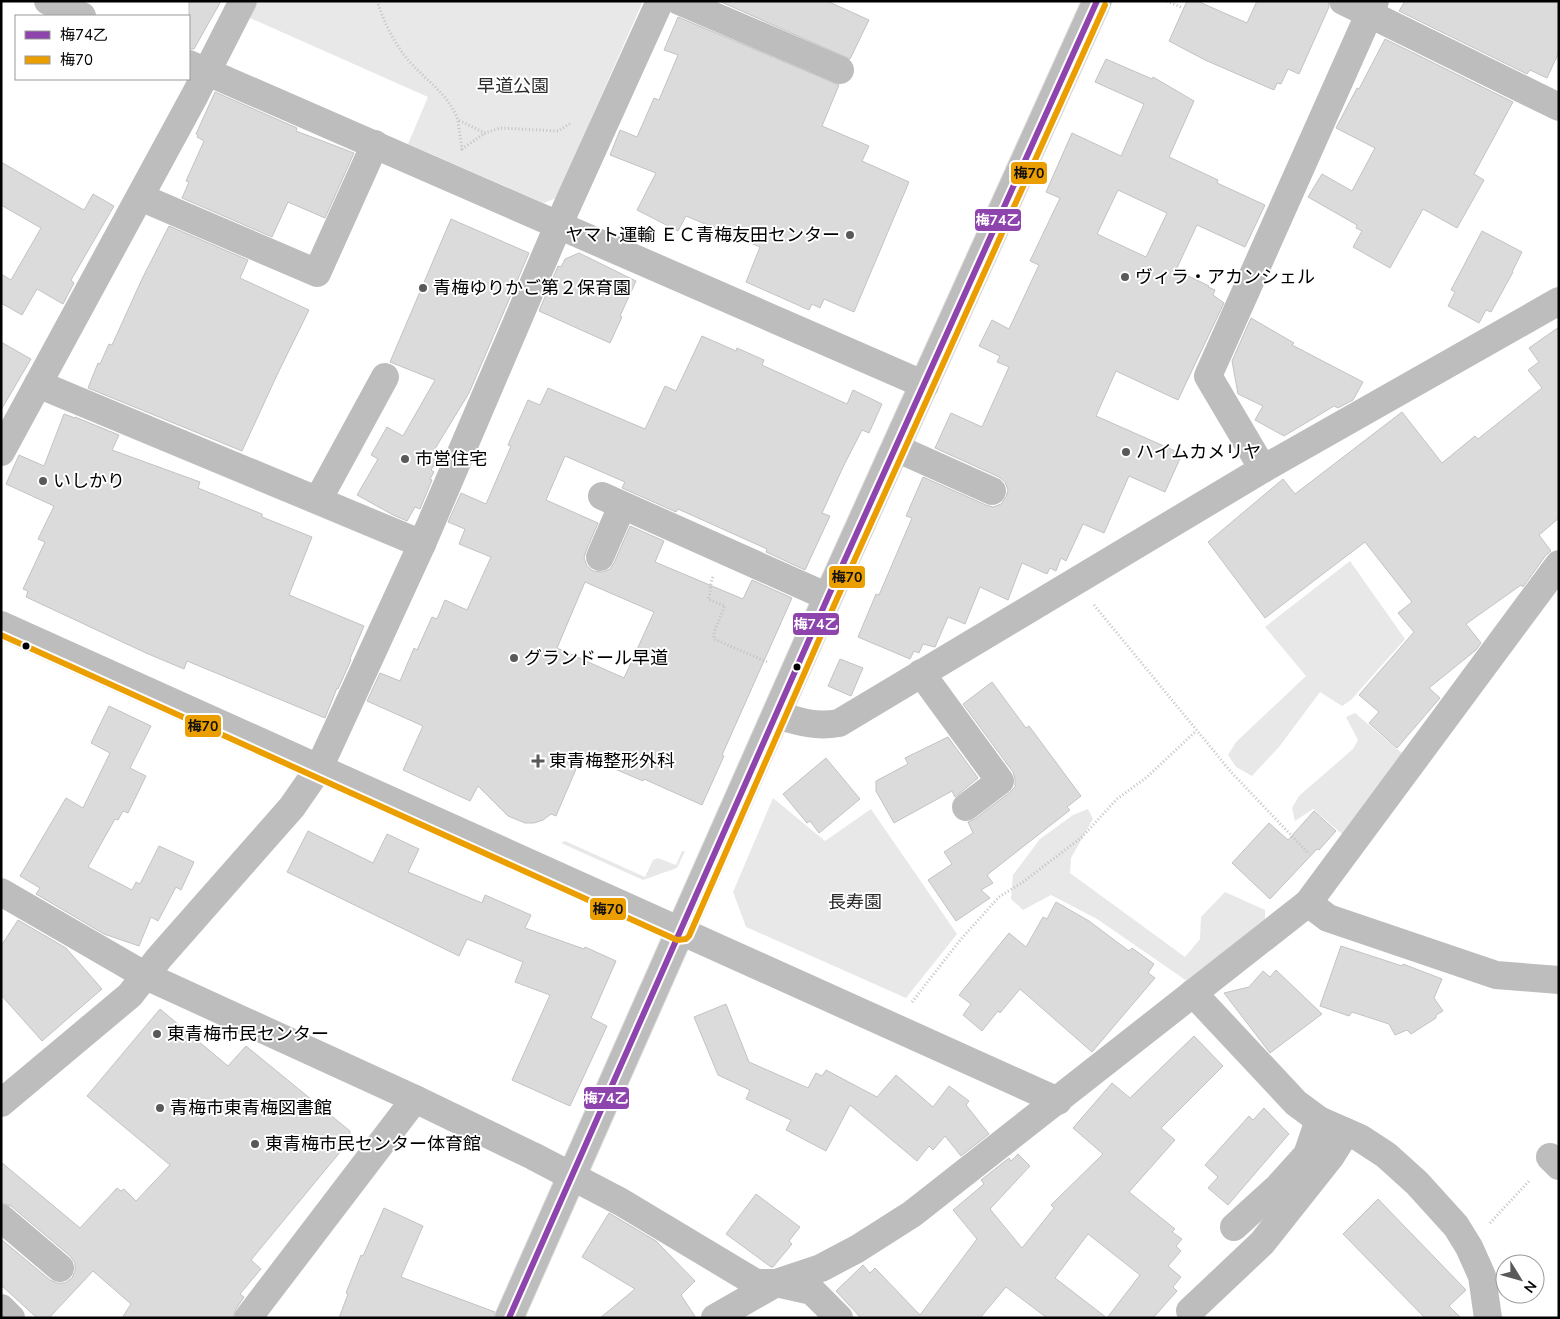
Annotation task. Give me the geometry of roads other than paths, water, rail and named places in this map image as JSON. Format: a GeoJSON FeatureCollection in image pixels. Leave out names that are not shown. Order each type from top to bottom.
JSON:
{"type":"FeatureCollection","features":[{"type":"Feature","properties":{"kind":"street"},"geometry":{"type":"LineString","coordinates":[[48,1],[80,15]]}},
{"type":"Feature","properties":{"kind":"street"},"geometry":{"type":"LineString","coordinates":[[1,452],[8,423],[38,384],[140,197],[198,68],[243,1]]}},
{"type":"Feature","properties":{"kind":"street"},"geometry":{"type":"LineString","coordinates":[[1,1103],[130,995],[292,807],[320,768],[422,544],[558,226],[660,1]]}},
{"type":"Feature","properties":{"kind":"street"},"geometry":{"type":"LineString","coordinates":[[679,1],[840,70]]}},
{"type":"Feature","properties":{"kind":"street"},"geometry":{"type":"LineString","coordinates":[[509,1318],[777,716],[828,597],[1097,1]]}},
{"type":"Feature","properties":{"kind":"street"},"geometry":{"type":"LineString","coordinates":[[1343,1],[1372,8],[1559,107]]}},
{"type":"Feature","properties":{"kind":"street"},"geometry":{"type":"LineString","coordinates":[[1263,469],[1208,376],[1372,8]]}},
{"type":"Feature","properties":{"kind":"street"},"geometry":{"type":"LineString","coordinates":[[198,68],[924,385]]}},
{"type":"Feature","properties":{"kind":"street"},"geometry":{"type":"LineString","coordinates":[[140,197],[317,273],[375,144]]}},
{"type":"Feature","properties":{"kind":"street"},"geometry":{"type":"LineString","coordinates":[[777,716],[809,725],[839,723],[1263,469],[1559,301]]}},
{"type":"Feature","properties":{"kind":"street"},"geometry":{"type":"LineString","coordinates":[[318,500],[385,377]]}},
{"type":"Feature","properties":{"kind":"street"},"geometry":{"type":"LineString","coordinates":[[38,384],[422,544]]}},
{"type":"Feature","properties":{"kind":"street"},"geometry":{"type":"LineString","coordinates":[[896,448],[992,490]]}},
{"type":"Feature","properties":{"kind":"street"},"geometry":{"type":"LineString","coordinates":[[600,557],[612,501],[828,597]]}},
{"type":"Feature","properties":{"kind":"street"},"geometry":{"type":"LineString","coordinates":[[715,1318],[776,1283],[821,1268],[857,1249],[904,1219],[1058,1101],[1308,903],[1559,564]]}},
{"type":"Feature","properties":{"kind":"street"},"geometry":{"type":"LineString","coordinates":[[1,625],[1058,1101]]}},
{"type":"Feature","properties":{"kind":"street"},"geometry":{"type":"LineString","coordinates":[[921,673],[1000,781],[966,807]]}},
{"type":"Feature","properties":{"kind":"street"},"geometry":{"type":"LineString","coordinates":[[1,892],[146,976],[415,1099],[571,1176],[621,1202],[756,1283],[776,1283],[812,1290],[838,1318]]}},
{"type":"Feature","properties":{"kind":"street"},"geometry":{"type":"LineString","coordinates":[[1308,903],[1328,918],[1496,975],[1559,980]]}},
{"type":"Feature","properties":{"kind":"street"},"geometry":{"type":"LineString","coordinates":[[1193,993],[1296,1103],[1319,1120],[1360,1138],[1386,1155],[1418,1183],[1456,1226],[1469,1247],[1482,1276],[1488,1318]]}},
{"type":"Feature","properties":{"kind":"street"},"geometry":{"type":"LineString","coordinates":[[248,1318],[415,1099]]}},
{"type":"Feature","properties":{"kind":"street"},"geometry":{"type":"LineString","coordinates":[[1234,1227],[1279,1186],[1306,1156],[1319,1120]]}},
{"type":"Feature","properties":{"kind":"street"},"geometry":{"type":"LineString","coordinates":[[1190,1311],[1262,1243],[1331,1156],[1346,1132]]}},
{"type":"Feature","properties":{"kind":"street"},"geometry":{"type":"LineString","coordinates":[[1,1218],[60,1268]]}},
{"type":"Feature","properties":{"kind":"street"},"geometry":{"type":"LineString","coordinates":[[1,1308],[11,1318]]}},
{"type":"Feature","properties":{"kind":"place","name":"ヤマト運輸 ＥＣ青梅友田センター"},"geometry":{"type":"Point","coordinates":[850,235]}},
{"type":"Feature","properties":{"kind":"place","name":"ヴィラ・アカンシェル"},"geometry":{"type":"Point","coordinates":[1125,277]}},
{"type":"Feature","properties":{"kind":"place","name":"青梅ゆりかご第２保育園"},"geometry":{"type":"Point","coordinates":[423,288]}},
{"type":"Feature","properties":{"kind":"place","name":"ハイムカメリヤ"},"geometry":{"type":"Point","coordinates":[1126,452]}},
{"type":"Feature","properties":{"kind":"place","name":"市営住宅"},"geometry":{"type":"Point","coordinates":[405,459]}},
{"type":"Feature","properties":{"kind":"place","name":"いしかり"},"geometry":{"type":"Point","coordinates":[43,481]}},
{"type":"Feature","properties":{"kind":"place","name":"グランドール早道"},"geometry":{"type":"Point","coordinates":[514,658]}},
{"type":"Feature","properties":{"kind":"place","name":"東青梅整形外科"},"geometry":{"type":"Point","coordinates":[538,761]}},
{"type":"Feature","properties":{"kind":"place","name":"東青梅市民センター"},"geometry":{"type":"Point","coordinates":[157,1034]}},
{"type":"Feature","properties":{"kind":"place","name":"青梅市東青梅図書館"},"geometry":{"type":"Point","coordinates":[160,1108]}},
{"type":"Feature","properties":{"kind":"place","name":"東青梅市民センター体育館"},"geometry":{"type":"Point","coordinates":[255,1144]}},
{"type":"Feature","properties":{"kind":"park label","name":"早道公園"},"geometry":{"type":"Point","coordinates":[513,86]}},
{"type":"Feature","properties":{"kind":"park label","name":"長寿園"},"geometry":{"type":"Point","coordinates":[855,902]}}]}
